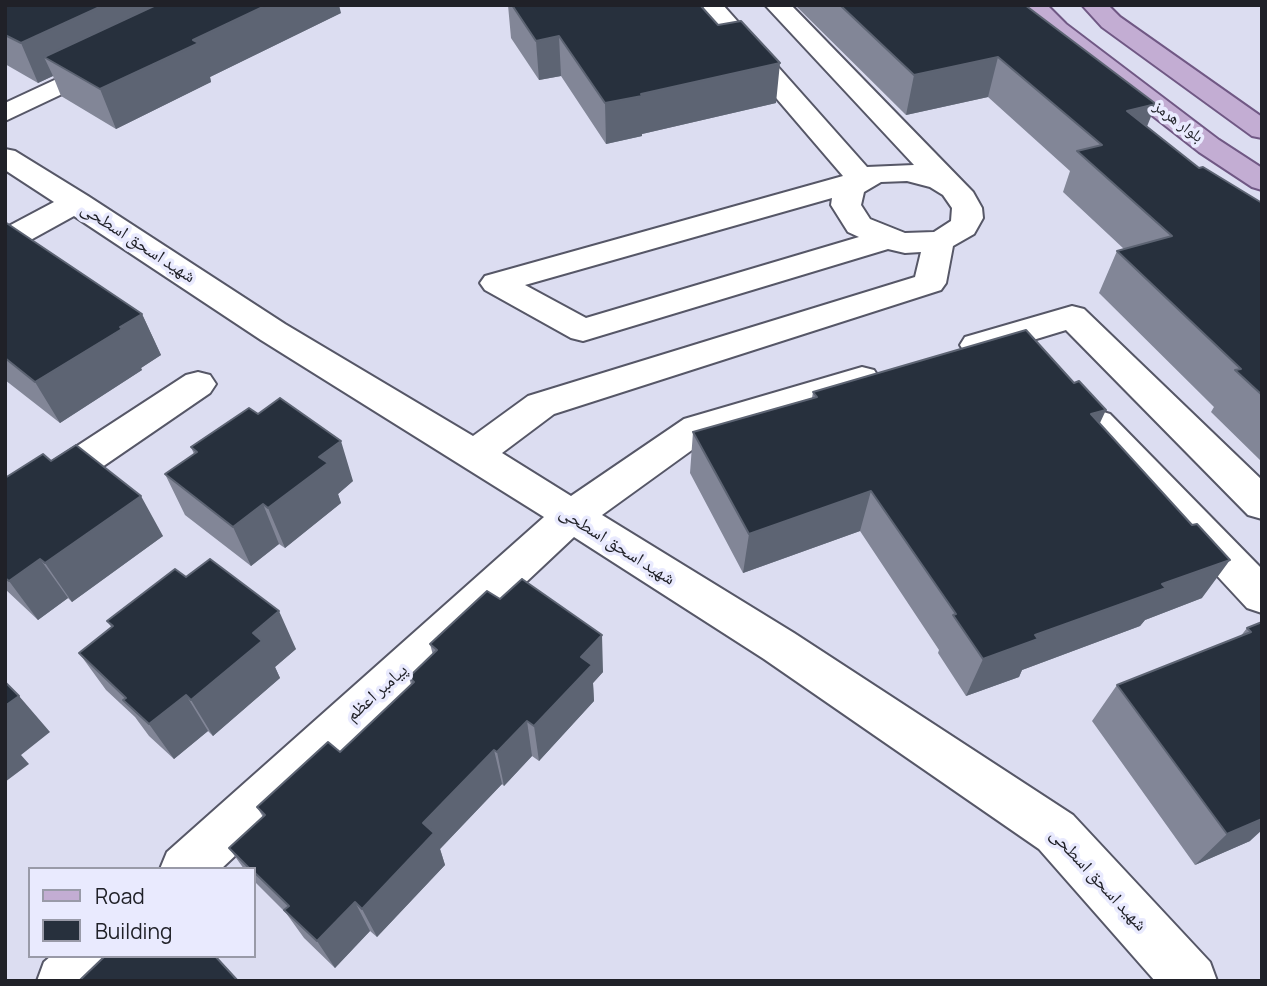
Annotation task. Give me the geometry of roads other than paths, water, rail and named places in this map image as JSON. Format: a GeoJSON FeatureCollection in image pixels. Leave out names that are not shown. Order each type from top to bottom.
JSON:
{"type":"FeatureCollection","features":[{"type":"Feature","properties":{"kind":"main road","name":"بلوار هرمز"},"geometry":{"type":"LineString","coordinates":[[1033,5],[1057,30],[1209,146],[1262,181]]}},
{"type":"Feature","properties":{"kind":"main road"},"geometry":{"type":"LineString","coordinates":[[1094,5],[1111,22],[1262,130]]}},
{"type":"Feature","properties":{"kind":"street"},"geometry":{"type":"LineString","coordinates":[[777,5],[809,77],[862,180]]}},
{"type":"Feature","properties":{"kind":"street"},"geometry":{"type":"LineString","coordinates":[[714,10],[809,77],[953,189],[967,208],[968,218],[963,227],[953,235],[939,240],[905,243],[887,239],[872,233],[850,215],[846,205],[847,195],[852,187],[862,180]]}},
{"type":"Feature","properties":{"kind":"street"},"geometry":{"type":"LineString","coordinates":[[5,113],[127,53]]}},
{"type":"Feature","properties":{"kind":"street","name":"شهید اسحق اسطحی"},"geometry":{"type":"LineString","coordinates":[[5,157],[273,332],[474,454],[570,517],[779,646],[1056,832],[1191,981]]}},
{"type":"Feature","properties":{"kind":"street"},"geometry":{"type":"LineString","coordinates":[[887,239],[583,330],[496,283],[862,180],[875,174],[908,172],[940,181],[953,189]]}},
{"type":"Feature","properties":{"kind":"street"},"geometry":{"type":"LineString","coordinates":[[5,241],[77,202]]}},
{"type":"Feature","properties":{"kind":"street"},"geometry":{"type":"LineString","coordinates":[[474,454],[541,405],[930,283],[939,240]]}},
{"type":"Feature","properties":{"kind":"street"},"geometry":{"type":"LineString","coordinates":[[947,354],[1072,317],[1262,504]]}},
{"type":"Feature","properties":{"kind":"street"},"geometry":{"type":"LineString","coordinates":[[1013,334],[1042,365]]}},
{"type":"Feature","properties":{"kind":"street","name":"پیامبر اعظم"},"geometry":{"type":"LineString","coordinates":[[187,867],[570,517],[697,428],[894,369]]}},
{"type":"Feature","properties":{"kind":"street"},"geometry":{"type":"LineString","coordinates":[[5,513],[198,384]]}},
{"type":"Feature","properties":{"kind":"street"},"geometry":{"type":"LineString","coordinates":[[1070,395],[1262,596]]}},
{"type":"Feature","properties":{"kind":"street"},"geometry":{"type":"LineString","coordinates":[[63,981],[88,958]]}}]}
